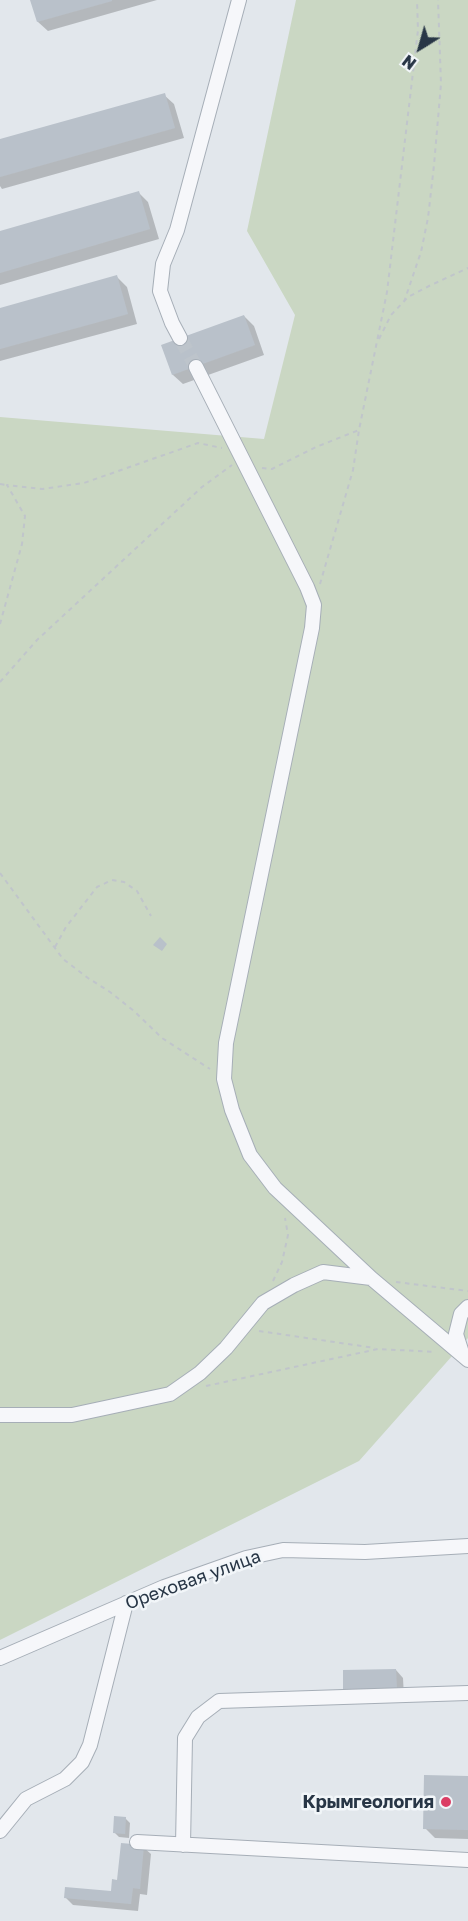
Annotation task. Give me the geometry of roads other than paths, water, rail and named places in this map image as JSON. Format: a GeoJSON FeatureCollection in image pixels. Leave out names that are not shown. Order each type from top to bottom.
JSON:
{"type":"FeatureCollection","features":[{"type":"Feature","properties":{"kind":"street"},"geometry":{"type":"LineString","coordinates":[[180,338],[160,291],[163,264],[177,230],[239,0]]}},
{"type":"Feature","properties":{"kind":"street"},"geometry":{"type":"LineString","coordinates":[[196,367],[314,605],[312,628],[226,1043],[224,1079],[232,1110],[250,1155],[275,1188],[371,1278],[465,1357]]}},
{"type":"Feature","properties":{"kind":"street"},"geometry":{"type":"LineString","coordinates":[[0,1415],[72,1415],[170,1394],[200,1373],[226,1348],[263,1303],[294,1284],[323,1272],[371,1278]]}},
{"type":"Feature","properties":{"kind":"street"},"geometry":{"type":"LineString","coordinates":[[465,1357],[456,1334],[461,1314],[468,1307]]}},
{"type":"Feature","properties":{"kind":"street","name":"Ореховая улица"},"geometry":{"type":"LineString","coordinates":[[0,1659],[164,1587],[246,1558],[283,1550],[365,1552],[468,1546]]}},
{"type":"Feature","properties":{"kind":"street"},"geometry":{"type":"LineString","coordinates":[[0,1831],[26,1799],[65,1779],[82,1762],[90,1745],[126,1603]]}},
{"type":"Feature","properties":{"kind":"street"},"geometry":{"type":"LineString","coordinates":[[183,1845],[185,1738],[198,1717],[219,1701],[468,1693]]}},
{"type":"Feature","properties":{"kind":"street"},"geometry":{"type":"LineString","coordinates":[[137,1842],[468,1860]]}},
{"type":"Feature","properties":{"kind":"tunnel"},"geometry":{"type":"LineString","coordinates":[[180,338],[196,367]]}},
{"type":"Feature","properties":{"kind":"place","name":"Крымгеология"},"geometry":{"type":"Point","coordinates":[446,1802]}}]}
